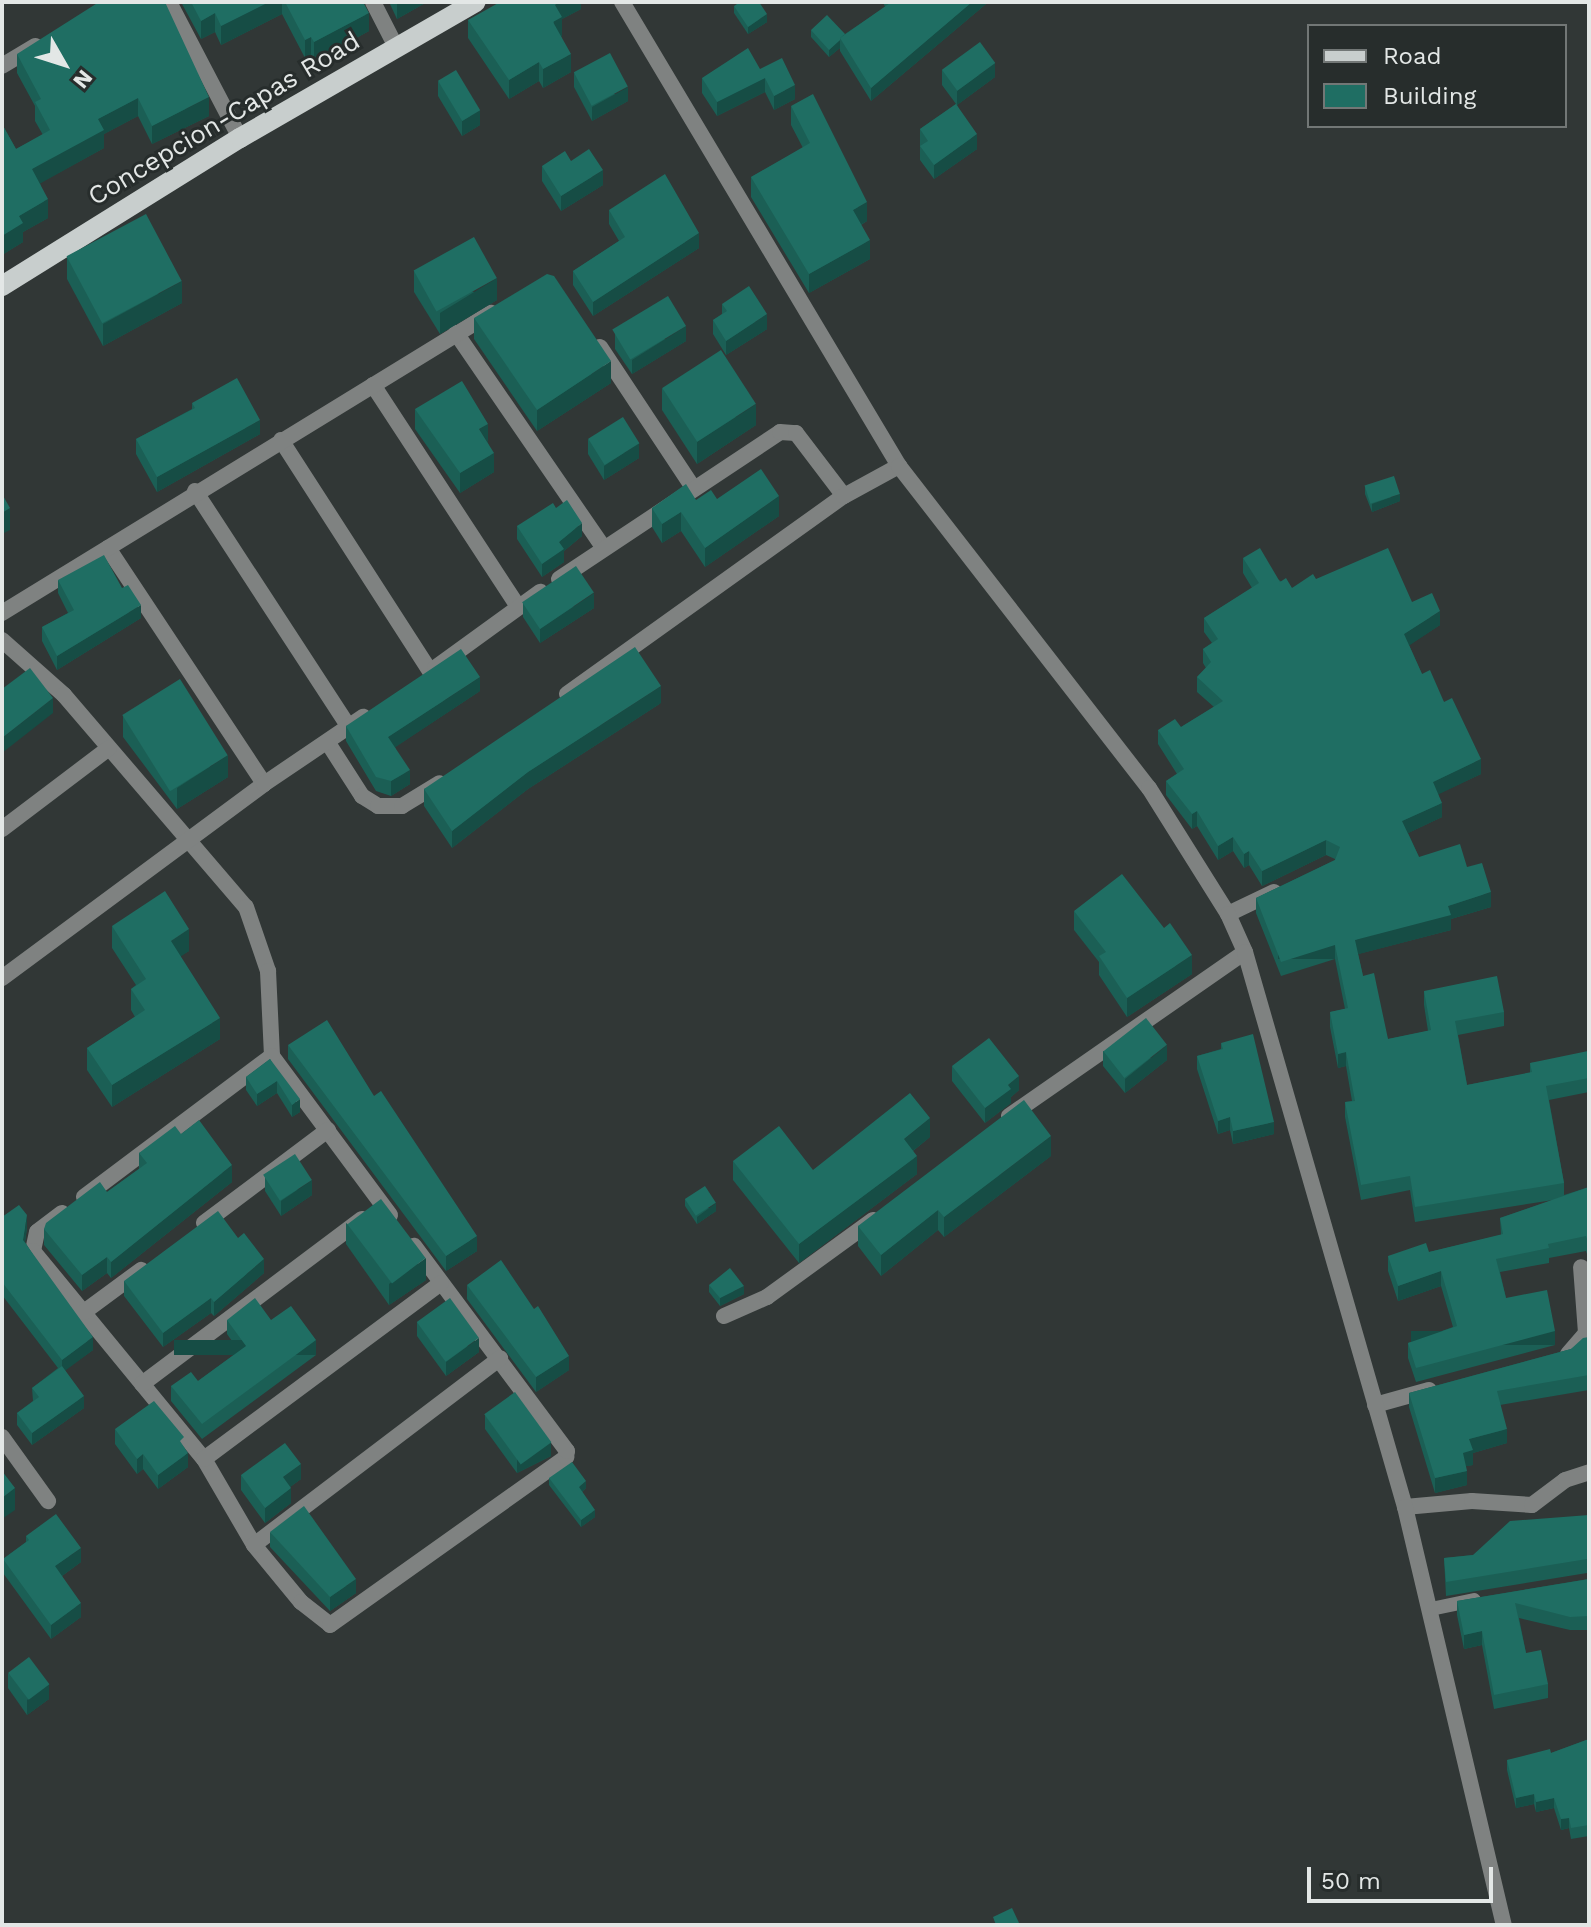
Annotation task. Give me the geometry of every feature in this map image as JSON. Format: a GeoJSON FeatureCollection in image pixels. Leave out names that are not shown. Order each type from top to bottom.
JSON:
{"type":"FeatureCollection","features":[{"type":"Feature","properties":{"kind":"main road","name":"Concepcion-Capas Road"},"geometry":{"type":"LineString","coordinates":[[2,286],[240,138],[476,2]]}},
{"type":"Feature","properties":{"kind":"street"},"geometry":{"type":"LineString","coordinates":[[169,2],[240,138]]}},
{"type":"Feature","properties":{"kind":"street"},"geometry":{"type":"LineString","coordinates":[[373,2],[396,47]]}},
{"type":"Feature","properties":{"kind":"street"},"geometry":{"type":"LineString","coordinates":[[622,2],[899,466],[1149,788],[1228,914],[1245,952],[1405,1507],[1504,1925]]}},
{"type":"Feature","properties":{"kind":"street"},"geometry":{"type":"LineString","coordinates":[[2,66],[55,34]]}},
{"type":"Feature","properties":{"kind":"street"},"geometry":{"type":"LineString","coordinates":[[2,613],[195,491],[504,305]]}},
{"type":"Feature","properties":{"kind":"street"},"geometry":{"type":"LineString","coordinates":[[588,328],[692,486]]}},
{"type":"Feature","properties":{"kind":"street"},"geometry":{"type":"LineString","coordinates":[[456,333],[604,548]]}},
{"type":"Feature","properties":{"kind":"street"},"geometry":{"type":"LineString","coordinates":[[373,385],[518,607]]}},
{"type":"Feature","properties":{"kind":"street"},"geometry":{"type":"LineString","coordinates":[[281,440],[425,675],[692,486],[789,429],[844,496]]}},
{"type":"Feature","properties":{"kind":"street"},"geometry":{"type":"LineString","coordinates":[[547,708],[844,496],[899,466]]}},
{"type":"Feature","properties":{"kind":"street"},"geometry":{"type":"LineString","coordinates":[[195,491],[349,727]]}},
{"type":"Feature","properties":{"kind":"street"},"geometry":{"type":"LineString","coordinates":[[108,548],[264,784]]}},
{"type":"Feature","properties":{"kind":"street"},"geometry":{"type":"LineString","coordinates":[[2,640],[33,667],[109,748],[246,907],[260,939],[268,971],[272,1056],[567,1451],[561,1463],[330,1625],[301,1602],[254,1545],[204,1459],[33,1251],[37,1232],[272,1056]]}},
{"type":"Feature","properties":{"kind":"street"},"geometry":{"type":"LineString","coordinates":[[12,682],[33,667]]}},
{"type":"Feature","properties":{"kind":"street"},"geometry":{"type":"LineString","coordinates":[[2,978],[264,784],[384,703]]}},
{"type":"Feature","properties":{"kind":"street"},"geometry":{"type":"LineString","coordinates":[[328,743],[362,796],[378,806],[411,802],[460,769]]}},
{"type":"Feature","properties":{"kind":"street"},"geometry":{"type":"LineString","coordinates":[[2,829],[109,748]]}},
{"type":"Feature","properties":{"kind":"street"},"geometry":{"type":"LineString","coordinates":[[1228,914],[1291,883]]}},
{"type":"Feature","properties":{"kind":"street"},"geometry":{"type":"LineString","coordinates":[[1000,1123],[1245,952]]}},
{"type":"Feature","properties":{"kind":"street"},"geometry":{"type":"LineString","coordinates":[[194,1230],[328,1130]]}},
{"type":"Feature","properties":{"kind":"street"},"geometry":{"type":"LineString","coordinates":[[142,1384],[382,1204]]}},
{"type":"Feature","properties":{"kind":"street"},"geometry":{"type":"LineString","coordinates":[[724,1316],[767,1297],[889,1208]]}},
{"type":"Feature","properties":{"kind":"street"},"geometry":{"type":"LineString","coordinates":[[84,1312],[157,1257]]}},
{"type":"Feature","properties":{"kind":"street"},"geometry":{"type":"LineString","coordinates":[[1554,1357],[1568,1353],[1586,1333],[1581,1267]]}},
{"type":"Feature","properties":{"kind":"street"},"geometry":{"type":"LineString","coordinates":[[204,1459],[441,1283]]}},
{"type":"Feature","properties":{"kind":"street"},"geometry":{"type":"LineString","coordinates":[[254,1545],[500,1358]]}},
{"type":"Feature","properties":{"kind":"street"},"geometry":{"type":"LineString","coordinates":[[1375,1405],[1450,1385]]}},
{"type":"Feature","properties":{"kind":"street"},"geometry":{"type":"LineString","coordinates":[[2,1437],[48,1501]]}},
{"type":"Feature","properties":{"kind":"street"},"geometry":{"type":"LineString","coordinates":[[1405,1507],[1472,1501],[1532,1505],[1565,1480],[1589,1472]]}},
{"type":"Feature","properties":{"kind":"lane"},"geometry":{"type":"LineString","coordinates":[[1431,1609],[1484,1598]]}},
{"type":"Feature","properties":{"kind":"building"},"geometry":{"type":"Polygon","coordinates":[[[99,2],[165,2],[209,97],[152,126],[138,98],[98,119],[104,130],[32,169],[48,199],[19,216],[23,223],[2,236],[2,124],[16,149],[50,130],[35,102],[41,99],[17,54],[99,2]]]}},
{"type":"Feature","properties":{"kind":"building"},"geometry":{"type":"Polygon","coordinates":[[[191,2],[269,2],[221,26],[215,13],[201,21],[191,2]]]}},
{"type":"Feature","properties":{"kind":"building"},"geometry":{"type":"Polygon","coordinates":[[[285,2],[363,2],[369,13],[314,42],[311,37],[305,40],[285,2]]]}},
{"type":"Feature","properties":{"kind":"building"},"geometry":{"type":"Polygon","coordinates":[[[500,2],[559,2],[555,5],[562,17],[553,22],[571,54],[543,69],[539,62],[509,80],[468,20],[500,2]]]}},
{"type":"Feature","properties":{"kind":"building"},"geometry":{"type":"Polygon","coordinates":[[[740,2],[759,2],[767,14],[748,27],[734,6],[740,2]]]}},
{"type":"Feature","properties":{"kind":"building"},"geometry":{"type":"Polygon","coordinates":[[[889,2],[972,2],[871,88],[840,38],[889,2]]]}},
{"type":"Feature","properties":{"kind":"building"},"geometry":{"type":"Polygon","coordinates":[[[827,15],[845,34],[829,50],[811,30],[827,15]]]}},
{"type":"Feature","properties":{"kind":"building"},"geometry":{"type":"Polygon","coordinates":[[[980,42],[995,63],[957,91],[942,70],[980,42]]]}},
{"type":"Feature","properties":{"kind":"building"},"geometry":{"type":"Polygon","coordinates":[[[748,48],[760,69],[782,58],[795,85],[774,96],[765,78],[717,102],[702,78],[748,48]]]}},
{"type":"Feature","properties":{"kind":"building"},"geometry":{"type":"Polygon","coordinates":[[[610,53],[628,87],[592,106],[574,72],[610,53]]]}},
{"type":"Feature","properties":{"kind":"building"},"geometry":{"type":"Polygon","coordinates":[[[456,70],[480,110],[462,121],[438,81],[456,70]]]}},
{"type":"Feature","properties":{"kind":"building"},"geometry":{"type":"Polygon","coordinates":[[[813,94],[867,202],[853,210],[870,240],[809,274],[751,177],[810,143],[791,106],[813,94]]]}},
{"type":"Feature","properties":{"kind":"building"},"geometry":{"type":"Polygon","coordinates":[[[956,104],[977,134],[934,165],[920,146],[928,141],[920,129],[956,104]]]}},
{"type":"Feature","properties":{"kind":"building"},"geometry":{"type":"Polygon","coordinates":[[[589,149],[603,170],[561,196],[542,166],[565,151],[571,161],[589,149]]]}},
{"type":"Feature","properties":{"kind":"building"},"geometry":{"type":"Polygon","coordinates":[[[665,174],[699,233],[593,302],[573,271],[625,237],[609,210],[665,174]]]}},
{"type":"Feature","properties":{"kind":"building"},"geometry":{"type":"Polygon","coordinates":[[[146,214],[182,281],[102,323],[67,256],[146,214]]]}},
{"type":"Feature","properties":{"kind":"building"},"geometry":{"type":"Polygon","coordinates":[[[474,237],[497,278],[436,312],[414,270],[474,237]]]}},
{"type":"Feature","properties":{"kind":"building"},"geometry":{"type":"Polygon","coordinates":[[[547,274],[554,276],[611,361],[537,410],[474,318],[547,274]]]}},
{"type":"Feature","properties":{"kind":"building"},"geometry":{"type":"Polygon","coordinates":[[[749,286],[767,314],[726,341],[713,320],[727,311],[722,304],[749,286]]]}},
{"type":"Feature","properties":{"kind":"building"},"geometry":{"type":"Polygon","coordinates":[[[668,296],[686,326],[630,359],[612,329],[668,296]]]}},
{"type":"Feature","properties":{"kind":"building"},"geometry":{"type":"Polygon","coordinates":[[[721,350],[756,404],[697,442],[662,388],[721,350]]]}},
{"type":"Feature","properties":{"kind":"building"},"geometry":{"type":"Polygon","coordinates":[[[237,378],[260,420],[157,477],[136,439],[195,408],[192,403],[237,378]]]}},
{"type":"Feature","properties":{"kind":"building"},"geometry":{"type":"Polygon","coordinates":[[[462,381],[488,424],[479,429],[494,453],[460,473],[415,409],[462,381]]]}},
{"type":"Feature","properties":{"kind":"building"},"geometry":{"type":"Polygon","coordinates":[[[623,417],[639,443],[605,465],[588,439],[623,417]]]}},
{"type":"Feature","properties":{"kind":"building"},"geometry":{"type":"Polygon","coordinates":[[[761,469],[779,496],[705,548],[681,512],[662,524],[652,508],[686,484],[696,500],[711,490],[717,499],[761,469]]]}},
{"type":"Feature","properties":{"kind":"building"},"geometry":{"type":"Polygon","coordinates":[[[1394,476],[1400,494],[1370,504],[1365,486],[1394,476]]]}},
{"type":"Feature","properties":{"kind":"building"},"geometry":{"type":"Polygon","coordinates":[[[2,494],[10,508],[2,513],[2,494]]]}},
{"type":"Feature","properties":{"kind":"building"},"geometry":{"type":"Polygon","coordinates":[[[567,500],[582,523],[559,542],[564,549],[542,564],[517,526],[553,503],[556,508],[567,500]]]}},
{"type":"Feature","properties":{"kind":"building"},"geometry":{"type":"Polygon","coordinates":[[[1260,548],[1280,582],[1286,578],[1292,588],[1313,574],[1316,579],[1388,548],[1412,602],[1432,593],[1440,611],[1404,634],[1422,674],[1430,670],[1444,702],[1452,698],[1481,759],[1433,782],[1442,803],[1402,821],[1419,857],[1460,844],[1467,867],[1482,863],[1491,892],[1448,906],[1451,915],[1355,940],[1363,976],[1374,973],[1388,1039],[1431,1030],[1424,991],[1497,976],[1504,1012],[1455,1021],[1467,1085],[1532,1072],[1530,1063],[1588,1051],[1589,1078],[1546,1086],[1564,1183],[1415,1207],[1410,1176],[1361,1185],[1345,1102],[1355,1101],[1346,1052],[1338,1054],[1330,1012],[1348,1008],[1335,945],[1281,962],[1256,898],[1335,860],[1340,847],[1326,840],[1262,871],[1249,851],[1244,854],[1233,837],[1218,846],[1197,811],[1192,814],[1166,781],[1184,769],[1158,730],[1175,719],[1181,727],[1223,701],[1197,677],[1211,662],[1203,649],[1218,639],[1204,618],[1259,583],[1243,558],[1260,548]]]}},
{"type":"Feature","properties":{"kind":"building"},"geometry":{"type":"Polygon","coordinates":[[[104,555],[122,588],[128,585],[141,605],[57,656],[42,627],[74,610],[58,580],[104,555]]]}},
{"type":"Feature","properties":{"kind":"building"},"geometry":{"type":"Polygon","coordinates":[[[576,566],[594,593],[540,629],[522,602],[576,566]]]}},
{"type":"Feature","properties":{"kind":"building"},"geometry":{"type":"Polygon","coordinates":[[[635,647],[661,686],[528,772],[452,831],[424,789],[635,647]]]}},
{"type":"Feature","properties":{"kind":"building"},"geometry":{"type":"Polygon","coordinates":[[[461,649],[480,677],[388,737],[410,770],[391,781],[376,777],[346,726],[461,649]]]}},
{"type":"Feature","properties":{"kind":"building"},"geometry":{"type":"Polygon","coordinates":[[[30,668],[53,698],[2,738],[2,689],[30,668]]]}},
{"type":"Feature","properties":{"kind":"building"},"geometry":{"type":"Polygon","coordinates":[[[180,679],[228,755],[170,791],[122,715],[180,679]]]}},
{"type":"Feature","properties":{"kind":"building"},"geometry":{"type":"Polygon","coordinates":[[[1122,874],[1164,928],[1170,923],[1192,955],[1127,998],[1099,956],[1106,952],[1074,911],[1122,874]]]}},
{"type":"Feature","properties":{"kind":"building"},"geometry":{"type":"Polygon","coordinates":[[[165,891],[189,929],[171,941],[220,1018],[112,1085],[87,1048],[145,1010],[131,989],[146,979],[112,926],[165,891]]]}},
{"type":"Feature","properties":{"kind":"building"},"geometry":{"type":"Polygon","coordinates":[[[1146,1018],[1167,1045],[1124,1078],[1103,1051],[1146,1018]]]}},
{"type":"Feature","properties":{"kind":"building"},"geometry":{"type":"Polygon","coordinates":[[[327,1020],[374,1096],[381,1091],[477,1236],[446,1256],[288,1045],[327,1020]]]}},
{"type":"Feature","properties":{"kind":"building"},"geometry":{"type":"Polygon","coordinates":[[[1253,1034],[1274,1122],[1233,1131],[1230,1117],[1218,1121],[1197,1056],[1223,1049],[1221,1043],[1253,1034]]]}},
{"type":"Feature","properties":{"kind":"building"},"geometry":{"type":"Polygon","coordinates":[[[989,1038],[1019,1076],[1008,1085],[1011,1089],[985,1108],[952,1066],[989,1038]]]}},
{"type":"Feature","properties":{"kind":"building"},"geometry":{"type":"Polygon","coordinates":[[[270,1059],[300,1099],[292,1105],[277,1081],[257,1094],[246,1077],[270,1059]]]}},
{"type":"Feature","properties":{"kind":"building"},"geometry":{"type":"Polygon","coordinates":[[[910,1093],[930,1118],[904,1139],[917,1156],[799,1244],[733,1161],[779,1126],[813,1170],[910,1093]]]}},
{"type":"Feature","properties":{"kind":"building"},"geometry":{"type":"Polygon","coordinates":[[[1024,1100],[1051,1136],[944,1217],[938,1210],[881,1255],[858,1226],[1024,1100]]]}},
{"type":"Feature","properties":{"kind":"building"},"geometry":{"type":"Polygon","coordinates":[[[199,1120],[232,1165],[111,1262],[107,1257],[82,1275],[44,1229],[46,1223],[100,1182],[107,1192],[147,1163],[139,1153],[175,1126],[181,1134],[199,1120]]]}},
{"type":"Feature","properties":{"kind":"building"},"geometry":{"type":"Polygon","coordinates":[[[295,1154],[312,1180],[280,1201],[263,1175],[295,1154]]]}},
{"type":"Feature","properties":{"kind":"building"},"geometry":{"type":"Polygon","coordinates":[[[705,1186],[716,1203],[696,1216],[685,1199],[705,1186]]]}},
{"type":"Feature","properties":{"kind":"building"},"geometry":{"type":"Polygon","coordinates":[[[1589,1187],[1589,1245],[1586,1236],[1548,1244],[1549,1248],[1496,1259],[1506,1298],[1547,1290],[1555,1331],[1416,1368],[1408,1343],[1457,1326],[1441,1271],[1398,1286],[1388,1256],[1426,1243],[1429,1252],[1503,1234],[1500,1218],[1589,1187]]]}},
{"type":"Feature","properties":{"kind":"building"},"geometry":{"type":"Polygon","coordinates":[[[381,1199],[426,1258],[392,1283],[347,1224],[381,1199]]]}},
{"type":"Feature","properties":{"kind":"building"},"geometry":{"type":"Polygon","coordinates":[[[19,1205],[27,1215],[23,1240],[93,1337],[62,1360],[2,1282],[2,1217],[19,1205]]]}},
{"type":"Feature","properties":{"kind":"building"},"geometry":{"type":"Polygon","coordinates":[[[218,1211],[238,1238],[244,1233],[264,1259],[214,1302],[211,1298],[163,1333],[124,1281],[218,1211]]]}},
{"type":"Feature","properties":{"kind":"building"},"geometry":{"type":"Polygon","coordinates":[[[501,1260],[534,1309],[538,1306],[569,1356],[536,1377],[467,1285],[501,1260]]]}},
{"type":"Feature","properties":{"kind":"building"},"geometry":{"type":"Polygon","coordinates":[[[730,1268],[744,1286],[720,1298],[709,1285],[730,1268]]]}},
{"type":"Feature","properties":{"kind":"building"},"geometry":{"type":"Polygon","coordinates":[[[255,1298],[271,1320],[291,1306],[316,1340],[202,1424],[171,1386],[191,1372],[198,1381],[246,1346],[227,1320],[255,1298]]]}},
{"type":"Feature","properties":{"kind":"building"},"geometry":{"type":"Polygon","coordinates":[[[450,1298],[479,1338],[446,1362],[417,1322],[450,1298]]]}},
{"type":"Feature","properties":{"kind":"building"},"geometry":{"type":"Polygon","coordinates":[[[1589,1337],[1589,1375],[1497,1391],[1507,1429],[1469,1439],[1473,1450],[1463,1453],[1467,1471],[1435,1478],[1409,1393],[1571,1349],[1583,1338],[1589,1337]]]}},
{"type":"Feature","properties":{"kind":"building"},"geometry":{"type":"Polygon","coordinates":[[[62,1366],[84,1396],[32,1433],[17,1413],[39,1397],[32,1388],[62,1366]]]}},
{"type":"Feature","properties":{"kind":"building"},"geometry":{"type":"Polygon","coordinates":[[[515,1392],[551,1442],[521,1464],[484,1414],[515,1392]]]}},
{"type":"Feature","properties":{"kind":"building"},"geometry":{"type":"Polygon","coordinates":[[[154,1401],[184,1437],[180,1441],[188,1453],[158,1475],[143,1454],[137,1459],[115,1429],[154,1401]]]}},
{"type":"Feature","properties":{"kind":"building"},"geometry":{"type":"Polygon","coordinates":[[[285,1443],[301,1464],[283,1477],[291,1488],[265,1508],[241,1475],[285,1443]]]}},
{"type":"Feature","properties":{"kind":"building"},"geometry":{"type":"Polygon","coordinates":[[[572,1462],[586,1481],[579,1487],[595,1510],[581,1520],[549,1478],[572,1462]]]}},
{"type":"Feature","properties":{"kind":"building"},"geometry":{"type":"Polygon","coordinates":[[[2,1471],[15,1488],[2,1498],[2,1471]]]}},
{"type":"Feature","properties":{"kind":"building"},"geometry":{"type":"Polygon","coordinates":[[[304,1506],[356,1579],[330,1597],[270,1532],[304,1506]]]}},
{"type":"Feature","properties":{"kind":"building"},"geometry":{"type":"Polygon","coordinates":[[[56,1514],[81,1548],[55,1566],[81,1603],[51,1625],[3,1559],[29,1540],[26,1536],[56,1514]]]}},
{"type":"Feature","properties":{"kind":"building"},"geometry":{"type":"Polygon","coordinates":[[[1589,1515],[1589,1560],[1446,1582],[1444,1558],[1473,1555],[1510,1521],[1589,1515]]]}},
{"type":"Feature","properties":{"kind":"building"},"geometry":{"type":"Polygon","coordinates":[[[1589,1579],[1589,1616],[1570,1617],[1515,1603],[1526,1653],[1541,1650],[1548,1684],[1494,1695],[1482,1631],[1464,1635],[1457,1601],[1589,1579]]]}},
{"type":"Feature","properties":{"kind":"building"},"geometry":{"type":"Polygon","coordinates":[[[29,1657],[49,1684],[29,1700],[8,1673],[29,1657]]]}},
{"type":"Feature","properties":{"kind":"building"},"geometry":{"type":"Polygon","coordinates":[[[1589,1739],[1589,1825],[1571,1828],[1569,1818],[1561,1819],[1554,1798],[1536,1802],[1534,1794],[1516,1798],[1507,1760],[1550,1749],[1551,1753],[1589,1739]]]}},
{"type":"Feature","properties":{"kind":"building"},"geometry":{"type":"Polygon","coordinates":[[[1012,1908],[1020,1925],[996,1925],[993,1917],[1012,1908]]]}}]}
